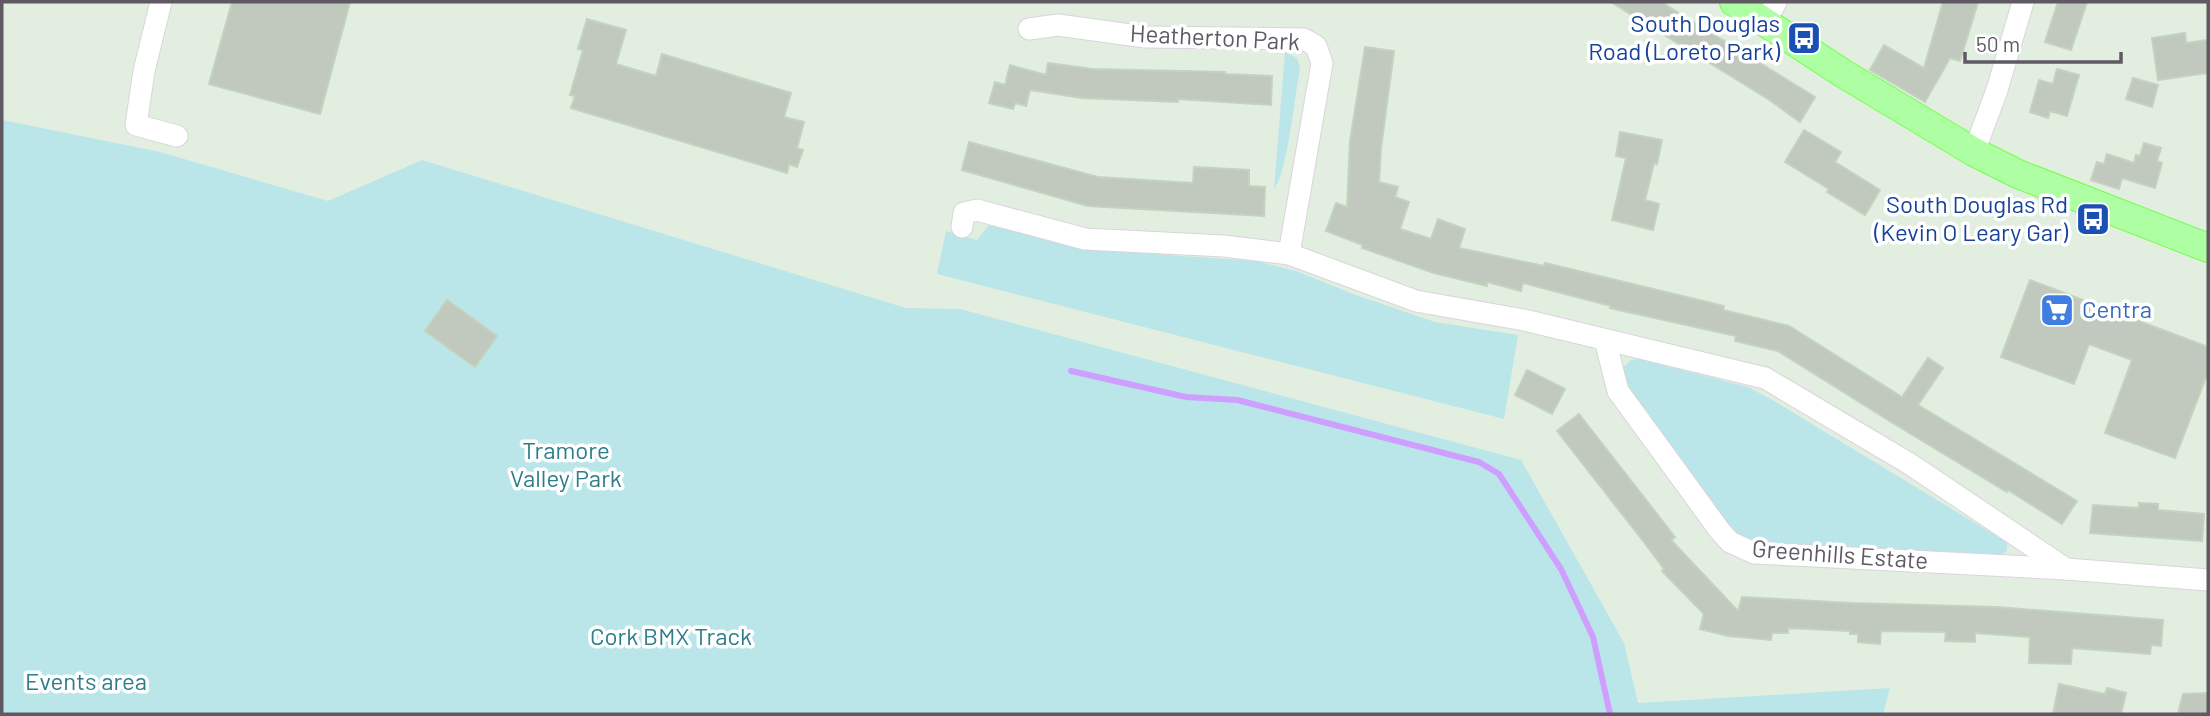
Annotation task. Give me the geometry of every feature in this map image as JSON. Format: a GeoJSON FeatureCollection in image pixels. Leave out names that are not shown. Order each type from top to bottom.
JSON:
{"type":"FeatureCollection","features":[{"type":"Feature","properties":{"kind":"main road"},"geometry":{"type":"LineString","coordinates":[[1734,2],[1770,12],[1844,74],[1975,152],[2018,174],[2208,248]]}},
{"type":"Feature","properties":{"kind":"street"},"geometry":{"type":"LineString","coordinates":[[161,2],[144,71],[136,125],[177,136]]}},
{"type":"Feature","properties":{"kind":"street"},"geometry":{"type":"LineString","coordinates":[[1975,152],[2023,2]]}},
{"type":"Feature","properties":{"kind":"street","name":"Heatherton Park"},"geometry":{"type":"LineString","coordinates":[[1029,29],[1058,25],[1145,37],[1304,39],[1316,46],[1322,63],[1289,254]]}},
{"type":"Feature","properties":{"kind":"street"},"geometry":{"type":"LineString","coordinates":[[962,226],[964,213],[977,210],[1085,239],[1224,246],[1289,254]]}},
{"type":"Feature","properties":{"kind":"street","name":"Greenhills Estate"},"geometry":{"type":"LineString","coordinates":[[1289,254],[1416,301],[1524,320],[1765,378],[1910,464],[2066,569]]}},
{"type":"Feature","properties":{"kind":"street","name":"Greenhills Estate"},"geometry":{"type":"LineString","coordinates":[[1605,340],[1618,391],[1720,531],[1730,541],[1754,553],[2066,569],[2208,580]]}},
{"type":"Feature","properties":{"kind":"green space"},"geometry":{"type":"Polygon","coordinates":[[[1285,52],[1297,58],[1300,68],[1287,150],[1274,189],[1285,52]]]}},
{"type":"Feature","properties":{"kind":"green space","name":"Tramore Valley Park"},"geometry":{"type":"Polygon","coordinates":[[[2,120],[160,152],[328,201],[422,160],[906,308],[960,309],[1521,460],[1624,643],[1638,703],[1890,688],[1883,714],[2,714],[2,120]]]}},
{"type":"Feature","properties":{"kind":"green space"},"geometry":{"type":"Polygon","coordinates":[[[997,224],[1094,250],[1256,261],[1296,271],[1435,322],[1518,335],[1504,419],[937,274],[946,231],[977,240],[988,226],[997,224]]]}},
{"type":"Feature","properties":{"kind":"green space"},"geometry":{"type":"Polygon","coordinates":[[[1639,359],[1748,387],[2003,540],[2007,543],[2007,550],[2003,555],[1995,556],[1755,543],[1729,529],[1624,382],[1622,369],[1631,360],[1639,359]]]}},
{"type":"Feature","properties":{"kind":"building"},"geometry":{"type":"Polygon","coordinates":[[[232,2],[350,2],[320,114],[209,84],[232,2]]]}},
{"type":"Feature","properties":{"kind":"building"},"geometry":{"type":"Polygon","coordinates":[[[1611,2],[1661,2],[1815,97],[1800,122],[1768,99],[1611,2]]]}},
{"type":"Feature","properties":{"kind":"building"},"geometry":{"type":"Polygon","coordinates":[[[1943,2],[1978,2],[1960,61],[1950,58],[1925,102],[1870,70],[1884,45],[1924,68],[1943,2]]]}},
{"type":"Feature","properties":{"kind":"building"},"geometry":{"type":"Polygon","coordinates":[[[2058,2],[2087,2],[2071,50],[2045,42],[2058,2]]]}},
{"type":"Feature","properties":{"kind":"building"},"geometry":{"type":"Polygon","coordinates":[[[587,19],[626,30],[616,64],[656,76],[662,54],[791,93],[784,117],[804,122],[797,148],[803,150],[797,167],[789,164],[787,173],[571,108],[575,96],[570,95],[583,50],[578,49],[587,19]]]}},
{"type":"Feature","properties":{"kind":"building"},"geometry":{"type":"Polygon","coordinates":[[[2185,33],[2186,43],[2208,40],[2208,73],[2158,80],[2152,38],[2185,33]]]}},
{"type":"Feature","properties":{"kind":"building"},"geometry":{"type":"Polygon","coordinates":[[[1365,47],[1394,51],[1379,182],[1398,187],[1395,197],[1409,202],[1400,229],[1431,239],[1438,219],[1465,229],[1459,248],[1544,266],[1545,263],[1724,306],[1723,310],[1789,326],[1902,397],[1928,358],[1943,368],[1918,405],[2077,501],[2062,524],[1778,351],[1735,341],[1736,336],[1610,308],[1611,306],[1523,283],[1521,291],[1434,273],[1362,248],[1363,245],[1326,231],[1336,203],[1347,207],[1350,141],[1365,47]]]}},
{"type":"Feature","properties":{"kind":"building"},"geometry":{"type":"Polygon","coordinates":[[[1048,63],[1093,69],[1225,72],[1272,76],[1271,105],[1178,99],[1178,102],[1082,98],[1030,90],[1026,106],[1015,103],[1013,109],[989,103],[995,82],[1005,85],[1010,65],[1046,75],[1048,63]]]}},
{"type":"Feature","properties":{"kind":"building"},"geometry":{"type":"Polygon","coordinates":[[[2057,69],[2079,75],[2067,116],[2050,111],[2048,118],[2030,112],[2039,80],[2053,84],[2057,69]]]}},
{"type":"Feature","properties":{"kind":"building"},"geometry":{"type":"Polygon","coordinates":[[[2133,78],[2158,85],[2152,107],[2126,99],[2133,78]]]}},
{"type":"Feature","properties":{"kind":"building"},"geometry":{"type":"Polygon","coordinates":[[[1804,130],[1841,152],[1835,162],[1880,190],[1865,215],[1785,162],[1804,130]]]}},
{"type":"Feature","properties":{"kind":"building"},"geometry":{"type":"Polygon","coordinates":[[[1620,132],[1662,140],[1645,200],[1659,204],[1653,230],[1612,220],[1626,158],[1616,156],[1620,132]]]}},
{"type":"Feature","properties":{"kind":"building"},"geometry":{"type":"Polygon","coordinates":[[[969,142],[1098,177],[1193,183],[1194,167],[1249,170],[1249,186],[1265,187],[1264,216],[1088,206],[962,170],[969,142]]]}},
{"type":"Feature","properties":{"kind":"building"},"geometry":{"type":"Polygon","coordinates":[[[2144,143],[2161,148],[2157,161],[2162,163],[2155,188],[2122,178],[2119,189],[2091,180],[2097,162],[2104,164],[2107,154],[2134,163],[2136,155],[2140,156],[2144,143]]]}},
{"type":"Feature","properties":{"kind":"building"},"geometry":{"type":"Polygon","coordinates":[[[2030,280],[2208,347],[2208,372],[2175,458],[2105,433],[2132,360],[2089,344],[2074,384],[2001,357],[2030,280]]]}},
{"type":"Feature","properties":{"kind":"building"},"geometry":{"type":"Polygon","coordinates":[[[447,300],[497,336],[475,367],[425,331],[447,300]]]}},
{"type":"Feature","properties":{"kind":"building"},"geometry":{"type":"Polygon","coordinates":[[[1527,370],[1565,389],[1552,414],[1515,395],[1527,370]]]}},
{"type":"Feature","properties":{"kind":"building"},"geometry":{"type":"Polygon","coordinates":[[[1579,414],[1675,537],[1671,540],[1738,611],[1742,597],[1996,607],[2163,620],[2161,646],[2151,645],[2150,654],[2072,648],[2071,664],[2029,663],[2030,637],[1975,633],[1975,642],[1945,641],[1946,632],[1881,631],[1880,644],[1858,642],[1858,634],[1850,634],[1850,631],[1788,628],[1788,633],[1772,633],[1771,640],[1728,636],[1700,629],[1704,614],[1662,571],[1664,569],[1640,537],[1557,431],[1579,414]]]}},
{"type":"Feature","properties":{"kind":"building"},"geometry":{"type":"Polygon","coordinates":[[[2139,503],[2158,504],[2158,510],[2204,514],[2202,541],[2090,533],[2093,505],[2139,508],[2139,503]]]}},
{"type":"Feature","properties":{"kind":"building"},"geometry":{"type":"Polygon","coordinates":[[[2059,684],[2105,694],[2107,688],[2126,693],[2121,714],[2053,714],[2059,684]]]}},
{"type":"Feature","properties":{"kind":"building"},"geometry":{"type":"Polygon","coordinates":[[[2208,693],[2208,714],[2178,714],[2183,694],[2208,693]]]}},
{"type":"Feature","properties":{"kind":"waterway"},"geometry":{"type":"LineString","coordinates":[[1071,371],[1186,397],[1237,400],[1479,462],[1499,474],[1561,569],[1593,637],[1610,714]]}},
{"type":"Feature","properties":{"kind":"place","name":"South Douglas Road (Loreto Park)"},"geometry":{"type":"Point","coordinates":[1804,38]}},
{"type":"Feature","properties":{"kind":"place","name":"South Douglas Rd (Kevin O Leary Gar)"},"geometry":{"type":"Point","coordinates":[2093,219]}},
{"type":"Feature","properties":{"kind":"place","name":"Centra"},"geometry":{"type":"Point","coordinates":[2057,310]}},
{"type":"Feature","properties":{"kind":"park label","name":"Cork BMX Track"},"geometry":{"type":"Point","coordinates":[671,637]}},
{"type":"Feature","properties":{"kind":"park label","name":"Events area"},"geometry":{"type":"Point","coordinates":[86,682]}}]}
